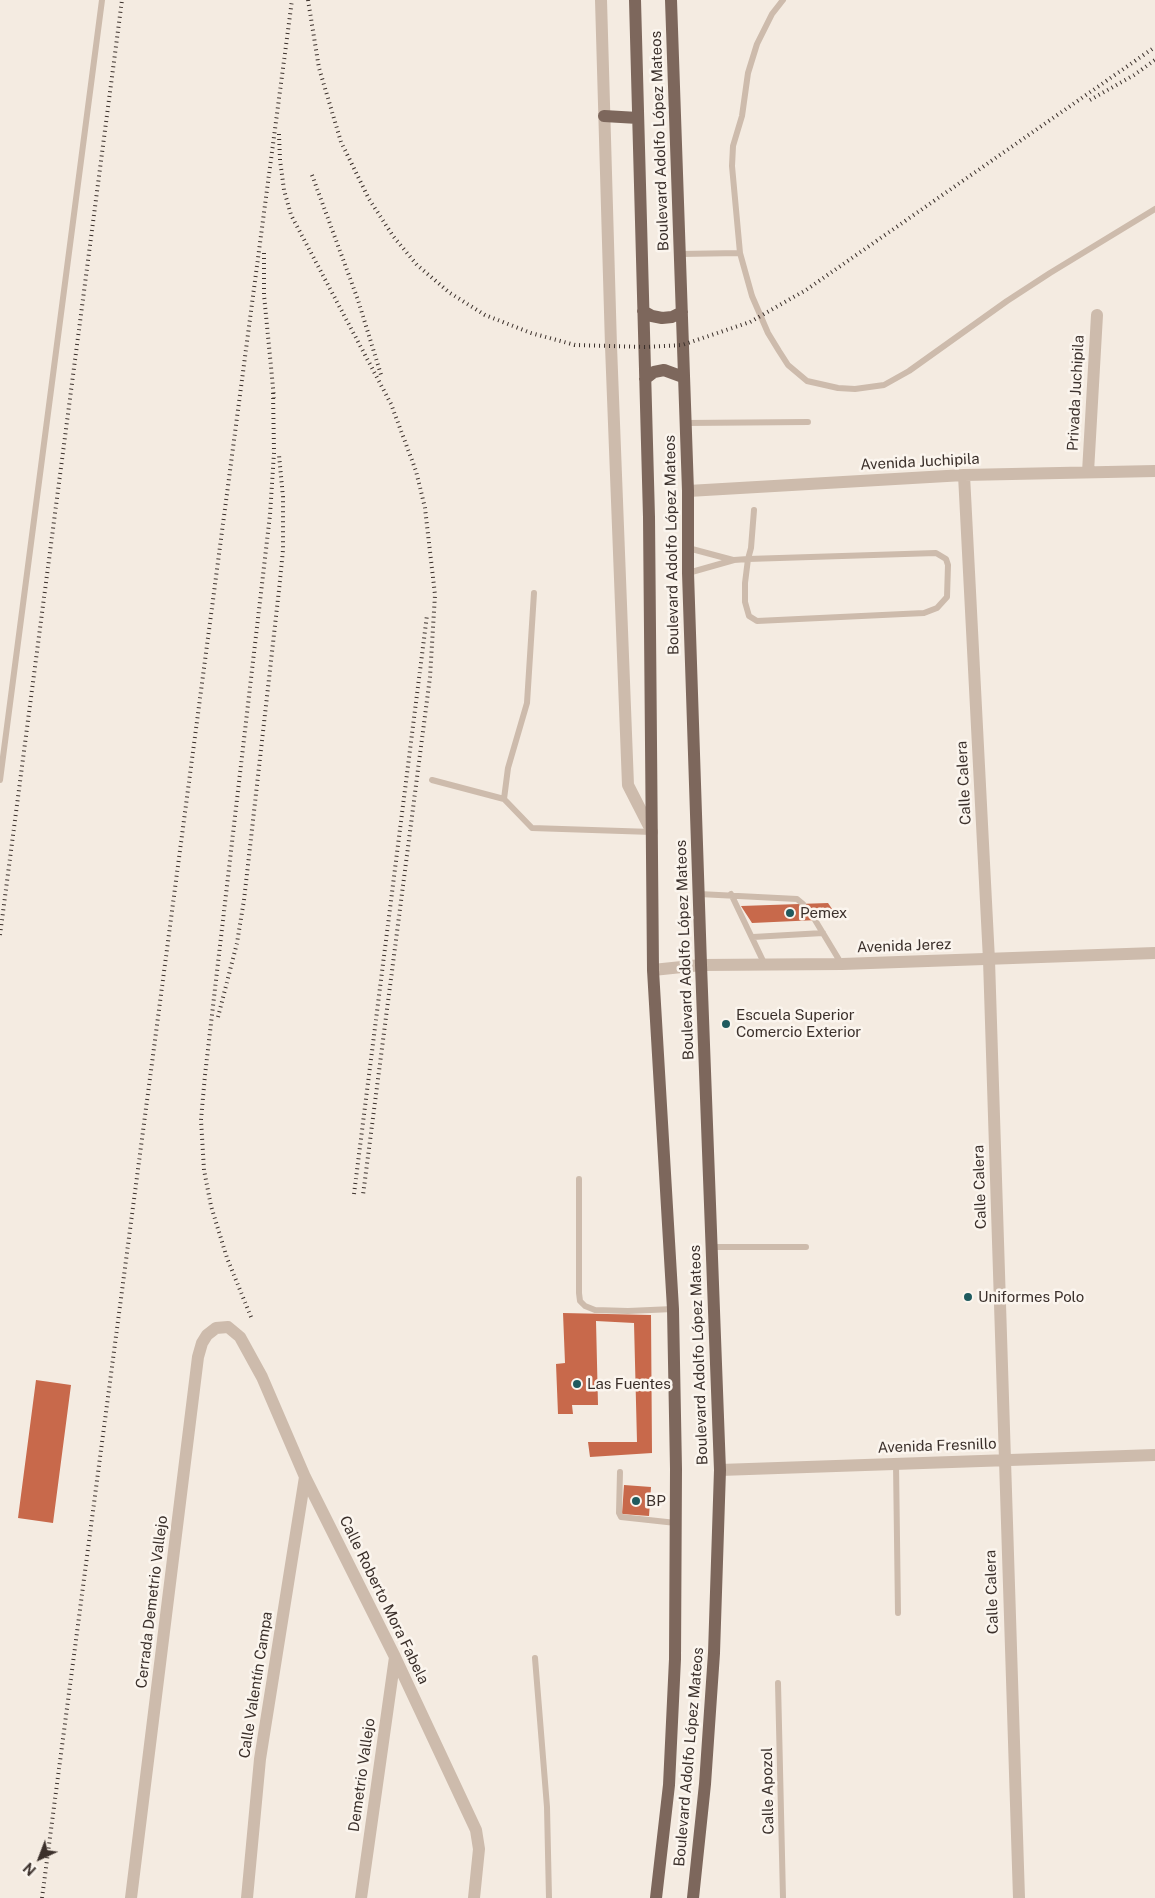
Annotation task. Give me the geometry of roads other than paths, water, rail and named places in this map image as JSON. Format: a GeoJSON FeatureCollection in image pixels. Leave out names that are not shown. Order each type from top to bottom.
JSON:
{"type":"FeatureCollection","features":[{"type":"Feature","properties":{"kind":"main road","name":"Boulevard Adolfo López Mateos"},"geometry":{"type":"LineString","coordinates":[[635,0],[649,518],[653,970],[672,1309],[677,1523],[675,1659],[669,1784],[656,1898]]}},
{"type":"Feature","properties":{"kind":"main road","name":"Boulevard Adolfo López Mateos"},"geometry":{"type":"LineString","coordinates":[[671,0],[688,492],[688,573],[701,965],[720,1470],[714,1653],[705,1784],[693,1898]]}},
{"type":"Feature","properties":{"kind":"main road"},"geometry":{"type":"LineString","coordinates":[[604,116],[638,118]]}},
{"type":"Feature","properties":{"kind":"main road"},"geometry":{"type":"LineString","coordinates":[[643,311],[652,316],[662,318],[672,317],[682,312]]}},
{"type":"Feature","properties":{"kind":"main road"},"geometry":{"type":"LineString","coordinates":[[645,379],[654,372],[664,370],[683,377]]}},
{"type":"Feature","properties":{"kind":"street"},"geometry":{"type":"LineString","coordinates":[[601,0],[628,785],[652,832]]}},
{"type":"Feature","properties":{"kind":"street","name":"Privada Juchipila"},"geometry":{"type":"LineString","coordinates":[[1088,472],[1097,315]]}},
{"type":"Feature","properties":{"kind":"street","name":"Avenida Juchipila"},"geometry":{"type":"LineString","coordinates":[[688,492],[964,475],[1155,471]]}},
{"type":"Feature","properties":{"kind":"street","name":"Calle Calera"},"geometry":{"type":"LineString","coordinates":[[964,475],[989,960],[1019,1898]]}},
{"type":"Feature","properties":{"kind":"street","name":"Avenida Jerez"},"geometry":{"type":"LineString","coordinates":[[653,970],[701,965],[842,964],[1155,954]]}},
{"type":"Feature","properties":{"kind":"street","name":"Calle Roberto Mora Fabela"},"geometry":{"type":"LineString","coordinates":[[228,1327],[240,1337],[262,1377],[305,1477],[395,1657],[476,1830],[479,1849],[474,1898]]}},
{"type":"Feature","properties":{"kind":"street","name":"Cerrada Demetrio Vallejo"},"geometry":{"type":"LineString","coordinates":[[131,1898],[198,1357],[202,1343],[207,1335],[216,1328],[228,1327]]}},
{"type":"Feature","properties":{"kind":"street","name":"Avenida Fresnillo"},"geometry":{"type":"LineString","coordinates":[[720,1470],[1155,1455]]}},
{"type":"Feature","properties":{"kind":"street","name":"Calle Valentín Campa"},"geometry":{"type":"LineString","coordinates":[[247,1898],[260,1759],[305,1477]]}},
{"type":"Feature","properties":{"kind":"street","name":"Demetrio Vallejo"},"geometry":{"type":"LineString","coordinates":[[361,1898],[395,1657]]}},
{"type":"Feature","properties":{"kind":"lane"},"geometry":{"type":"LineString","coordinates":[[0,780],[102,0]]}},
{"type":"Feature","properties":{"kind":"lane"},"geometry":{"type":"LineString","coordinates":[[783,0],[772,14],[757,44],[748,73],[742,116],[733,146],[732,166],[740,253],[752,296],[768,333],[788,365],[807,381],[838,388],[869,388],[884,385],[909,371],[1050,273],[1155,209]]}},
{"type":"Feature","properties":{"kind":"lane"},"geometry":{"type":"LineString","coordinates":[[680,254],[740,253]]}},
{"type":"Feature","properties":{"kind":"lane"},"geometry":{"type":"LineString","coordinates":[[685,423],[808,422]]}},
{"type":"Feature","properties":{"kind":"lane"},"geometry":{"type":"LineString","coordinates":[[688,548],[734,560],[748,560],[936,553],[946,559],[948,565],[947,597],[937,608],[924,612],[757,621],[748,616],[745,583],[748,560],[752,538],[754,510]]}},
{"type":"Feature","properties":{"kind":"lane"},"geometry":{"type":"LineString","coordinates":[[688,573],[734,560]]}},
{"type":"Feature","properties":{"kind":"lane"},"geometry":{"type":"LineString","coordinates":[[504,799],[508,768],[528,703],[534,593]]}},
{"type":"Feature","properties":{"kind":"lane"},"geometry":{"type":"LineString","coordinates":[[432,780],[504,799],[532,828],[652,832]]}},
{"type":"Feature","properties":{"kind":"lane"},"geometry":{"type":"LineString","coordinates":[[699,894],[731,894],[797,899],[803,904]]}},
{"type":"Feature","properties":{"kind":"lane"},"geometry":{"type":"LineString","coordinates":[[731,894],[765,965]]}},
{"type":"Feature","properties":{"kind":"lane"},"geometry":{"type":"LineString","coordinates":[[815,920],[842,964]]}},
{"type":"Feature","properties":{"kind":"lane"},"geometry":{"type":"LineString","coordinates":[[753,937],[822,933]]}},
{"type":"Feature","properties":{"kind":"lane"},"geometry":{"type":"LineString","coordinates":[[579,1179],[578,1292],[580,1301],[585,1306],[595,1310],[672,1309]]}},
{"type":"Feature","properties":{"kind":"lane"},"geometry":{"type":"LineString","coordinates":[[712,1247],[806,1247]]}},
{"type":"Feature","properties":{"kind":"lane"},"geometry":{"type":"LineString","coordinates":[[896,1464],[898,1613]]}},
{"type":"Feature","properties":{"kind":"lane"},"geometry":{"type":"LineString","coordinates":[[620,1472],[619,1514],[621,1517],[677,1523]]}},
{"type":"Feature","properties":{"kind":"lane"},"geometry":{"type":"LineString","coordinates":[[535,1658],[547,1807],[550,1898]]}},
{"type":"Feature","properties":{"kind":"lane","name":"Calle Apozol"},"geometry":{"type":"LineString","coordinates":[[778,1683],[783,1898]]}},
{"type":"Feature","properties":{"kind":"railway"},"geometry":{"type":"LineString","coordinates":[[0,935],[122,0]]}},
{"type":"Feature","properties":{"kind":"railway"},"geometry":{"type":"LineString","coordinates":[[42,1898],[292,0]]}},
{"type":"Feature","properties":{"kind":"railway"},"geometry":{"type":"LineString","coordinates":[[308,0],[319,68],[341,142],[369,199],[393,236],[417,265],[450,293],[485,315],[531,333],[575,345],[645,347],[682,345],[750,322],[806,290],[1155,47]]}},
{"type":"Feature","properties":{"kind":"railway"},"geometry":{"type":"LineString","coordinates":[[1090,100],[1134,75],[1155,60]]}},
{"type":"Feature","properties":{"kind":"railway"},"geometry":{"type":"LineString","coordinates":[[279,134],[284,190],[291,215],[391,404],[416,471],[425,508],[435,595],[430,677],[363,1195]]}},
{"type":"Feature","properties":{"kind":"railway"},"geometry":{"type":"LineString","coordinates":[[312,175],[358,300],[382,378]]}},
{"type":"Feature","properties":{"kind":"railway"},"geometry":{"type":"LineString","coordinates":[[264,253],[264,295],[274,398]]}},
{"type":"Feature","properties":{"kind":"railway"},"geometry":{"type":"LineString","coordinates":[[251,1317],[227,1258],[211,1206],[204,1170],[201,1120],[270,515],[274,453],[273,391]]}},
{"type":"Feature","properties":{"kind":"railway"},"geometry":{"type":"LineString","coordinates":[[218,1017],[237,943],[244,900],[279,590],[283,550],[283,497],[279,455]]}},
{"type":"Feature","properties":{"kind":"railway"},"geometry":{"type":"LineString","coordinates":[[354,1194],[427,615]]}},
{"type":"Feature","properties":{"kind":"place","name":"Pemex"},"geometry":{"type":"Point","coordinates":[790,913]}},
{"type":"Feature","properties":{"kind":"place","name":"Escuela Superior Comercio Exterior"},"geometry":{"type":"Point","coordinates":[726,1024]}},
{"type":"Feature","properties":{"kind":"place","name":"Uniformes Polo"},"geometry":{"type":"Point","coordinates":[968,1297]}},
{"type":"Feature","properties":{"kind":"place","name":"Las Fuentes"},"geometry":{"type":"Point","coordinates":[577,1384]}},
{"type":"Feature","properties":{"kind":"place","name":"BP"},"geometry":{"type":"Point","coordinates":[636,1501]}}]}
